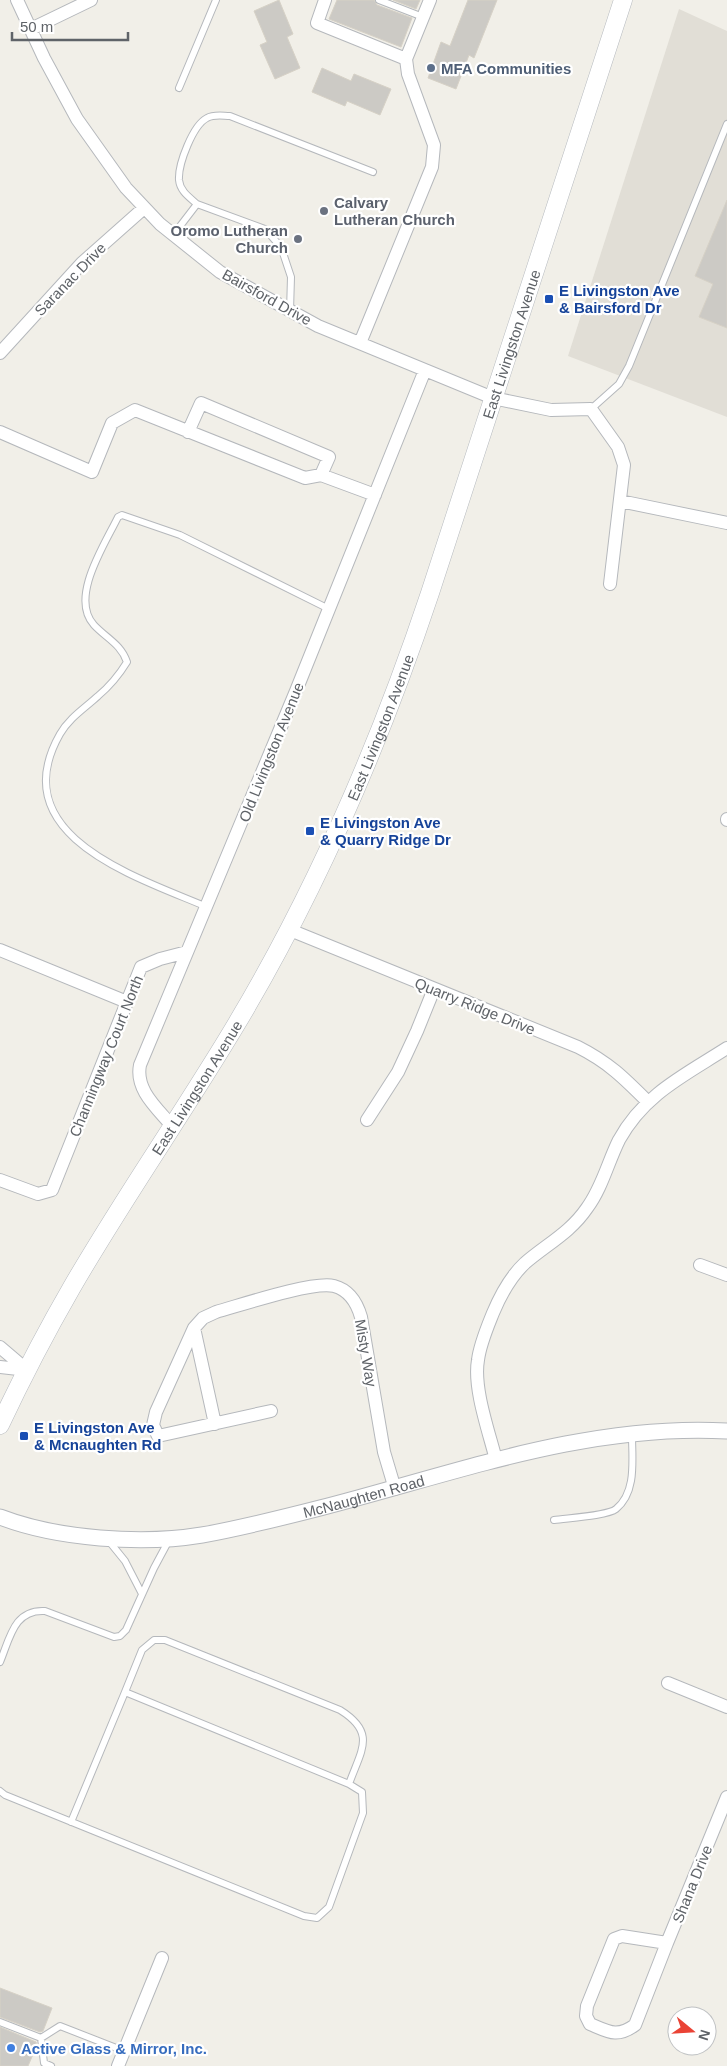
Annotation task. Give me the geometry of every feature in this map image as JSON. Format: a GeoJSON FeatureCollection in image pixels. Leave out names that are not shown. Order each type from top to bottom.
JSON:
{"type":"FeatureCollection","features":[{"type":"Feature","properties":{"kind":"main road","name":"East Livingston Avenue"},"geometry":{"type":"LineString","coordinates":[[0,1425],[26,1370],[71,1289],[237,1023],[290,930],[337,835],[374,750],[404,671],[623,0]]}},
{"type":"Feature","properties":{"kind":"street","name":"Bairsford Drive"},"geometry":{"type":"LineString","coordinates":[[17,0],[77,119],[126,188],[144,208],[220,272],[290,312],[493,398],[551,410],[591,409]]}},
{"type":"Feature","properties":{"kind":"street"},"geometry":{"type":"LineString","coordinates":[[31,29],[91,0]]}},
{"type":"Feature","properties":{"kind":"street"},"geometry":{"type":"LineString","coordinates":[[326,0],[317,23],[406,59]]}},
{"type":"Feature","properties":{"kind":"street"},"geometry":{"type":"LineString","coordinates":[[360,343],[428,178],[434,156],[431,135],[408,74],[406,59],[430,0]]}},
{"type":"Feature","properties":{"kind":"street","name":"Saranac Drive"},"geometry":{"type":"LineString","coordinates":[[0,353],[82,264],[144,208]]}},
{"type":"Feature","properties":{"kind":"street","name":"Old Livingston Avenue"},"geometry":{"type":"LineString","coordinates":[[172,1126],[142,1089],[139,1073],[425,370]]}},
{"type":"Feature","properties":{"kind":"street"},"geometry":{"type":"LineString","coordinates":[[188,432],[201,403],[329,457],[322,475]]}},
{"type":"Feature","properties":{"kind":"street"},"geometry":{"type":"LineString","coordinates":[[591,409],[618,447],[624,465],[610,584]]}},
{"type":"Feature","properties":{"kind":"street"},"geometry":{"type":"LineString","coordinates":[[0,432],[92,472],[112,423],[135,410],[304,478],[322,475],[375,496]]}},
{"type":"Feature","properties":{"kind":"street"},"geometry":{"type":"LineString","coordinates":[[620,501],[727,523]]}},
{"type":"Feature","properties":{"kind":"street","name":"Quarry Ridge Drive"},"geometry":{"type":"LineString","coordinates":[[290,930],[600,1058],[619,1073],[647,1101]]}},
{"type":"Feature","properties":{"kind":"street"},"geometry":{"type":"LineString","coordinates":[[0,950],[127,1002]]}},
{"type":"Feature","properties":{"kind":"street","name":"Channingway Court North"},"geometry":{"type":"LineString","coordinates":[[0,1180],[38,1194],[52,1190],[141,967],[160,959],[187,952]]}},
{"type":"Feature","properties":{"kind":"street"},"geometry":{"type":"LineString","coordinates":[[367,1120],[398,1072],[434,989]]}},
{"type":"Feature","properties":{"kind":"street"},"geometry":{"type":"LineString","coordinates":[[496,1460],[478,1378],[478,1361],[481,1347],[501,1295],[513,1275],[527,1262],[560,1238],[588,1207],[621,1137],[647,1101],[727,1048]]}},
{"type":"Feature","properties":{"kind":"street"},"geometry":{"type":"LineString","coordinates":[[700,1265],[727,1275]]}},
{"type":"Feature","properties":{"kind":"street","name":"Misty Way"},"geometry":{"type":"LineString","coordinates":[[271,1411],[158,1436],[153,1425],[156,1412],[194,1328],[204,1318],[216,1312],[314,1286],[335,1286],[344,1290],[358,1307],[384,1452],[395,1489]]}},
{"type":"Feature","properties":{"kind":"street"},"geometry":{"type":"LineString","coordinates":[[194,1328],[215,1424]]}},
{"type":"Feature","properties":{"kind":"street"},"geometry":{"type":"LineString","coordinates":[[0,1347],[26,1370]]}},
{"type":"Feature","properties":{"kind":"street"},"geometry":{"type":"LineString","coordinates":[[0,1367],[26,1370]]}},
{"type":"Feature","properties":{"kind":"street","name":"McNaughten Road"},"geometry":{"type":"LineString","coordinates":[[0,1518],[47,1530],[107,1538],[171,1538],[201,1535],[284,1517],[559,1445],[632,1434],[678,1430],[727,1431]]}},
{"type":"Feature","properties":{"kind":"street"},"geometry":{"type":"LineString","coordinates":[[668,1683],[727,1707]]}},
{"type":"Feature","properties":{"kind":"street","name":"Shana Drive"},"geometry":{"type":"LineString","coordinates":[[668,1943],[631,1936],[622,1936],[614,1939],[587,2006],[586,2016],[590,2024],[614,2034],[626,2032],[635,2025],[727,1797]]}},
{"type":"Feature","properties":{"kind":"street"},"geometry":{"type":"LineString","coordinates":[[118,2066],[162,1958]]}},
{"type":"Feature","properties":{"kind":"lane"},"geometry":{"type":"LineString","coordinates":[[179,88],[216,0]]}},
{"type":"Feature","properties":{"kind":"lane"},"geometry":{"type":"LineString","coordinates":[[379,0],[423,17]]}},
{"type":"Feature","properties":{"kind":"lane"},"geometry":{"type":"LineString","coordinates":[[290,312],[291,277],[281,247],[264,230],[197,204],[184,193],[179,180],[180,166],[192,135],[206,118],[216,115],[230,116],[373,172]]}},
{"type":"Feature","properties":{"kind":"lane"},"geometry":{"type":"LineString","coordinates":[[591,409],[619,384],[629,366],[727,124]]}},
{"type":"Feature","properties":{"kind":"lane"},"geometry":{"type":"LineString","coordinates":[[174,234],[197,204]]}},
{"type":"Feature","properties":{"kind":"lane"},"geometry":{"type":"LineString","coordinates":[[207,906],[128,873],[94,855],[64,829],[50,806],[46,783],[50,757],[61,732],[76,714],[119,675],[127,662],[124,653],[111,639],[94,626],[86,615],[86,584],[118,517],[122,515],[180,535],[329,608]]}},
{"type":"Feature","properties":{"kind":"lane"},"geometry":{"type":"LineString","coordinates":[[554,1520],[605,1513],[615,1509],[630,1487],[632,1434]]}},
{"type":"Feature","properties":{"kind":"lane"},"geometry":{"type":"LineString","coordinates":[[107,1538],[125,1561],[142,1594]]}},
{"type":"Feature","properties":{"kind":"lane"},"geometry":{"type":"LineString","coordinates":[[0,1662],[17,1623],[25,1614],[34,1610],[45,1611],[114,1637],[120,1636],[126,1630],[171,1538]]}},
{"type":"Feature","properties":{"kind":"lane"},"geometry":{"type":"LineString","coordinates":[[71,1822],[142,1650],[154,1640],[165,1640],[340,1710],[354,1719],[362,1732],[364,1743],[349,1784]]}},
{"type":"Feature","properties":{"kind":"lane"},"geometry":{"type":"LineString","coordinates":[[0,1791],[5,1795],[304,1916],[317,1918],[329,1907],[363,1813],[362,1792],[349,1784],[125,1692]]}},
{"type":"Feature","properties":{"kind":"lane"},"geometry":{"type":"LineString","coordinates":[[0,2022],[40,2038]]}},
{"type":"Feature","properties":{"kind":"lane"},"geometry":{"type":"LineString","coordinates":[[40,2038],[60,2026],[124,2051]]}},
{"type":"Feature","properties":{"kind":"lane"},"geometry":{"type":"LineString","coordinates":[[40,2038],[44,2063],[51,2066]]}},
{"type":"Feature","properties":{"kind":"shaded area"},"geometry":{"type":"Polygon","coordinates":[[[679,9],[727,31],[727,417],[568,356],[679,9]]]}},
{"type":"Feature","properties":{"kind":"building"},"geometry":{"type":"Polygon","coordinates":[[[279,0],[293,34],[287,37],[300,68],[275,79],[260,45],[267,42],[254,11],[279,0]]]}},
{"type":"Feature","properties":{"kind":"building"},"geometry":{"type":"Polygon","coordinates":[[[337,0],[374,0],[377,5],[412,18],[401,47],[329,19],[337,0]]]}},
{"type":"Feature","properties":{"kind":"building"},"geometry":{"type":"Polygon","coordinates":[[[393,0],[420,0],[416,9],[393,0]]]}},
{"type":"Feature","properties":{"kind":"building"},"geometry":{"type":"Polygon","coordinates":[[[468,0],[497,0],[474,58],[469,55],[456,89],[428,78],[441,42],[450,46],[468,0]]]}},
{"type":"Feature","properties":{"kind":"building"},"geometry":{"type":"Polygon","coordinates":[[[322,68],[351,81],[354,74],[391,89],[380,115],[347,101],[345,106],[312,92],[322,68]]]}},
{"type":"Feature","properties":{"kind":"building"},"geometry":{"type":"Polygon","coordinates":[[[727,200],[727,328],[699,317],[713,284],[695,276],[727,200]]]}},
{"type":"Feature","properties":{"kind":"building"},"geometry":{"type":"Polygon","coordinates":[[[0,1988],[52,2008],[43,2031],[40,2032],[0,2017],[0,1988]]]}},
{"type":"Feature","properties":{"kind":"building"},"geometry":{"type":"Polygon","coordinates":[[[0,2027],[36,2042],[37,2045],[28,2066],[0,2066],[0,2027]]]}},
{"type":"Feature","properties":{"kind":"place","name":"MFA Communities"},"geometry":{"type":"Point","coordinates":[431,68]}},
{"type":"Feature","properties":{"kind":"place","name":"Calvary Lutheran Church"},"geometry":{"type":"Point","coordinates":[324,211]}},
{"type":"Feature","properties":{"kind":"place","name":"Oromo Lutheran Church"},"geometry":{"type":"Point","coordinates":[298,239]}},
{"type":"Feature","properties":{"kind":"place","name":"E Livingston Ave & Bairsford Dr"},"geometry":{"type":"Point","coordinates":[549,299]}},
{"type":"Feature","properties":{"kind":"place","name":"E Livingston Ave & Quarry Ridge Dr"},"geometry":{"type":"Point","coordinates":[310,831]}},
{"type":"Feature","properties":{"kind":"place","name":"E Livingston Ave & Mcnaughten Rd"},"geometry":{"type":"Point","coordinates":[24,1436]}},
{"type":"Feature","properties":{"kind":"place","name":"Active Glass & Mirror, Inc."},"geometry":{"type":"Point","coordinates":[11,2048]}}]}
